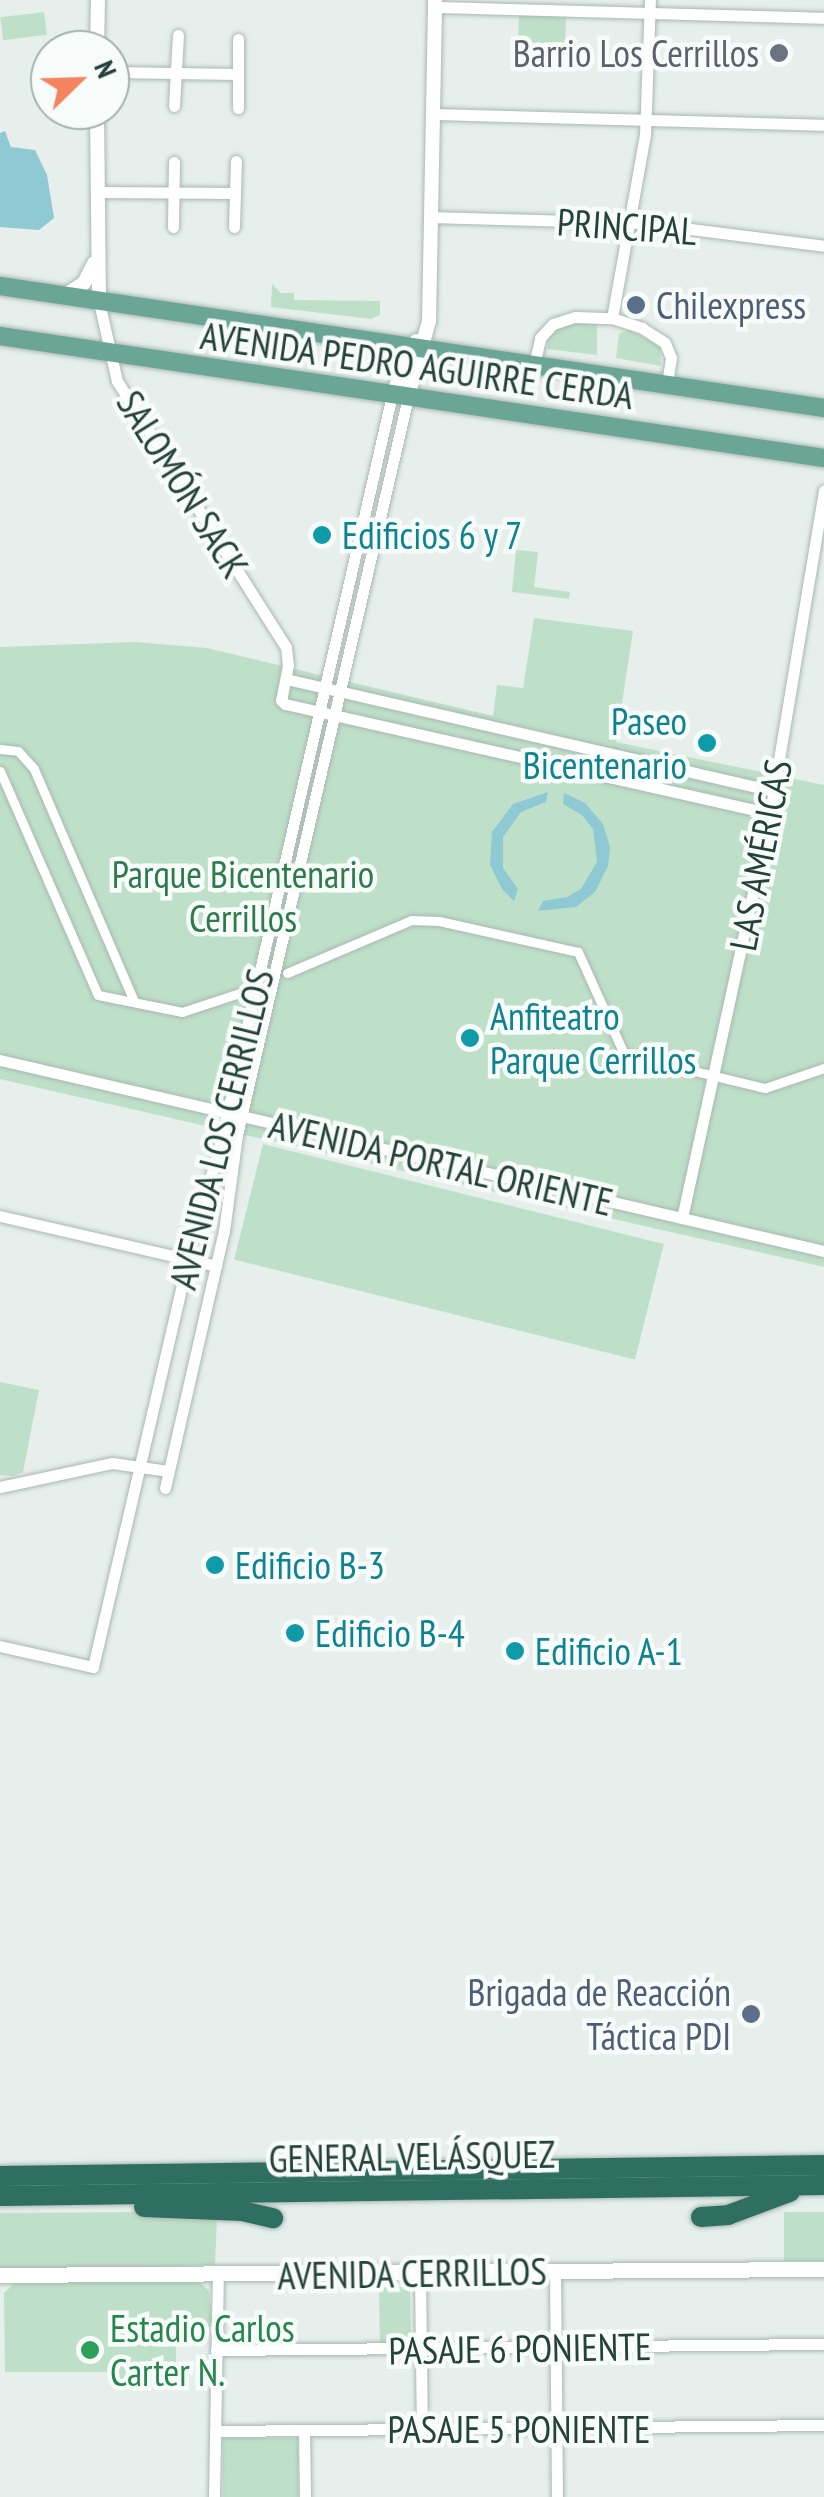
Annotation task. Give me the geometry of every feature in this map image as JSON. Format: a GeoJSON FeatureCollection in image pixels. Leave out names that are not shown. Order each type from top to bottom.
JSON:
{"type":"FeatureCollection","features":[{"type":"Feature","properties":{"kind":"highway","name":"GENERAL VELÁSQUEZ"},"geometry":{"type":"LineString","coordinates":[[5,2186],[821,2178]]}},
{"type":"Feature","properties":{"kind":"highway","name":"GENERAL VELÁSQUEZ"},"geometry":{"type":"LineString","coordinates":[[5,2186],[52,2196],[821,2178]]}},
{"type":"Feature","properties":{"kind":"highway"},"geometry":{"type":"LineString","coordinates":[[701,2217],[728,2215],[821,2178]]}},
{"type":"Feature","properties":{"kind":"highway"},"geometry":{"type":"LineString","coordinates":[[52,2196],[136,2206],[242,2211],[273,2218]]}},
{"type":"Feature","properties":{"kind":"main road","name":"AVENIDA PEDRO AGUIRRE CERDA"},"geometry":{"type":"LineString","coordinates":[[0,286],[824,408]]}},
{"type":"Feature","properties":{"kind":"main road","name":"AVENIDA PEDRO AGUIRRE CERDA"},"geometry":{"type":"LineString","coordinates":[[0,336],[824,458]]}},
{"type":"Feature","properties":{"kind":"main road","name":"AVENIDA CERRILLOS"},"geometry":{"type":"LineString","coordinates":[[0,2275],[824,2269]]}},
{"type":"Feature","properties":{"kind":"street"},"geometry":{"type":"LineString","coordinates":[[97,30],[98,0]]}},
{"type":"Feature","properties":{"kind":"street"},"geometry":{"type":"LineString","coordinates":[[435,4],[649,6],[824,18]]}},
{"type":"Feature","properties":{"kind":"street","name":"AVENIDA LOS CERRILLOS"},"geometry":{"type":"LineString","coordinates":[[166,1488],[216,1266],[234,1115],[320,712],[400,396],[429,320],[426,302],[435,4]]}},
{"type":"Feature","properties":{"kind":"street"},"geometry":{"type":"LineString","coordinates":[[612,318],[646,120],[649,6]]}},
{"type":"Feature","properties":{"kind":"street"},"geometry":{"type":"LineString","coordinates":[[174,106],[178,36]]}},
{"type":"Feature","properties":{"kind":"street"},"geometry":{"type":"LineString","coordinates":[[238,40],[238,108]]}},
{"type":"Feature","properties":{"kind":"street"},"geometry":{"type":"LineString","coordinates":[[130,72],[238,74]]}},
{"type":"Feature","properties":{"kind":"street"},"geometry":{"type":"LineString","coordinates":[[432,114],[824,125]]}},
{"type":"Feature","properties":{"kind":"street","name":"SALOMÓN SACK"},"geometry":{"type":"LineString","coordinates":[[97,130],[99,302],[108,354],[123,392],[281,639],[288,660],[282,700],[320,712]]}},
{"type":"Feature","properties":{"kind":"street"},"geometry":{"type":"LineString","coordinates":[[234,227],[236,161]]}},
{"type":"Feature","properties":{"kind":"street"},"geometry":{"type":"LineString","coordinates":[[172,227],[174,162]]}},
{"type":"Feature","properties":{"kind":"street"},"geometry":{"type":"LineString","coordinates":[[97,192],[235,193]]}},
{"type":"Feature","properties":{"kind":"street","name":"PRINCIPAL"},"geometry":{"type":"LineString","coordinates":[[429,217],[629,222],[824,246]]}},
{"type":"Feature","properties":{"kind":"street"},"geometry":{"type":"LineString","coordinates":[[64,296],[89,277],[97,252]]}},
{"type":"Feature","properties":{"kind":"street","name":"AVENIDA PEDRO AGUIRRE CERDA"},"geometry":{"type":"LineString","coordinates":[[534,366],[540,338],[553,324],[576,317],[612,318],[642,328],[665,343],[670,358],[667,384]]}},
{"type":"Feature","properties":{"kind":"street","name":"AVENIDA LOS CERRILLOS"},"geometry":{"type":"LineString","coordinates":[[0,1646],[93,1666],[188,1259],[234,1115],[336,714],[400,396]]}},
{"type":"Feature","properties":{"kind":"street","name":"LAS AMÉRICAS"},"geometry":{"type":"LineString","coordinates":[[682,1218],[770,814],[824,490]]}},
{"type":"Feature","properties":{"kind":"street"},"geometry":{"type":"LineString","coordinates":[[286,679],[774,791]]}},
{"type":"Feature","properties":{"kind":"street"},"geometry":{"type":"LineString","coordinates":[[320,712],[770,814]]}},
{"type":"Feature","properties":{"kind":"street"},"geometry":{"type":"LineString","coordinates":[[0,749],[18,750],[34,769],[134,1001]]}},
{"type":"Feature","properties":{"kind":"street"},"geometry":{"type":"LineString","coordinates":[[0,771],[98,994],[182,1012],[246,991]]}},
{"type":"Feature","properties":{"kind":"street"},"geometry":{"type":"LineString","coordinates":[[287,973],[420,918],[578,952],[624,1054],[773,1088],[824,1068]]}},
{"type":"Feature","properties":{"kind":"street","name":"AVENIDA PORTAL ORIENTE"},"geometry":{"type":"LineString","coordinates":[[0,1060],[824,1251]]}},
{"type":"Feature","properties":{"kind":"street"},"geometry":{"type":"LineString","coordinates":[[0,1216],[216,1266]]}},
{"type":"Feature","properties":{"kind":"street"},"geometry":{"type":"LineString","coordinates":[[0,1487],[98,1464],[140,1465],[168,1471]]}},
{"type":"Feature","properties":{"kind":"street"},"geometry":{"type":"LineString","coordinates":[[555,2272],[557,2497]]}},
{"type":"Feature","properties":{"kind":"street"},"geometry":{"type":"LineString","coordinates":[[420,2273],[422,2430]]}},
{"type":"Feature","properties":{"kind":"street"},"geometry":{"type":"LineString","coordinates":[[214,2497],[218,2275]]}},
{"type":"Feature","properties":{"kind":"street","name":"PASAJE 6 PONIENTE"},"geometry":{"type":"LineString","coordinates":[[216,2350],[824,2344]]}},
{"type":"Feature","properties":{"kind":"street","name":"PASAJE 5 PONIENTE"},"geometry":{"type":"LineString","coordinates":[[215,2431],[824,2426]]}},
{"type":"Feature","properties":{"kind":"street"},"geometry":{"type":"LineString","coordinates":[[304,2430],[305,2497]]}},
{"type":"Feature","properties":{"kind":"green space"},"geometry":{"type":"Polygon","coordinates":[[[44,12],[46,30],[30,30],[30,37],[3,40],[0,17],[44,12]]]}},
{"type":"Feature","properties":{"kind":"green space"},"geometry":{"type":"Polygon","coordinates":[[[519,13],[566,15],[565,48],[559,53],[522,52],[518,46],[519,13]]]}},
{"type":"Feature","properties":{"kind":"green space"},"geometry":{"type":"Polygon","coordinates":[[[272,284],[281,293],[294,293],[294,300],[380,301],[380,315],[371,319],[271,307],[272,284]]]}},
{"type":"Feature","properties":{"kind":"green space"},"geometry":{"type":"Polygon","coordinates":[[[597,323],[597,355],[547,349],[550,332],[560,324],[597,323]]]}},
{"type":"Feature","properties":{"kind":"green space"},"geometry":{"type":"Polygon","coordinates":[[[629,330],[660,346],[661,366],[616,358],[619,334],[629,330]]]}},
{"type":"Feature","properties":{"kind":"green space"},"geometry":{"type":"Polygon","coordinates":[[[516,550],[538,552],[534,587],[570,592],[569,599],[512,592],[516,550]]]}},
{"type":"Feature","properties":{"kind":"green space","name":"Parque Bicentenario Cerrillos"},"geometry":{"type":"Polygon","coordinates":[[[534,618],[633,631],[616,742],[824,785],[824,1267],[0,1079],[0,647],[135,642],[207,648],[493,716],[497,685],[523,688],[534,618]]]}},
{"type":"Feature","properties":{"kind":"green space"},"geometry":{"type":"Polygon","coordinates":[[[263,1144],[664,1244],[635,1359],[234,1259],[263,1144]]]}},
{"type":"Feature","properties":{"kind":"green space"},"geometry":{"type":"Polygon","coordinates":[[[0,1382],[39,1390],[23,1472],[12,1476],[0,1475],[0,1382]]]}},
{"type":"Feature","properties":{"kind":"green space"},"geometry":{"type":"Polygon","coordinates":[[[153,2212],[217,2217],[215,2265],[0,2271],[0,2213],[153,2212]]]}},
{"type":"Feature","properties":{"kind":"green space"},"geometry":{"type":"Polygon","coordinates":[[[784,2212],[824,2212],[824,2261],[784,2261],[784,2212]]]}},
{"type":"Feature","properties":{"kind":"green space","name":"Estadio Carlos Carter N."},"geometry":{"type":"Polygon","coordinates":[[[17,2281],[200,2282],[209,2291],[212,2327],[176,2326],[176,2381],[113,2382],[113,2372],[5,2372],[4,2293],[17,2281]]]}},
{"type":"Feature","properties":{"kind":"green space"},"geometry":{"type":"Polygon","coordinates":[[[410,2287],[411,2343],[380,2344],[379,2288],[410,2287]]]}},
{"type":"Feature","properties":{"kind":"green space"},"geometry":{"type":"Polygon","coordinates":[[[223,2438],[298,2438],[298,2497],[223,2497],[223,2438]]]}},
{"type":"Feature","properties":{"kind":"water"},"geometry":{"type":"Polygon","coordinates":[[[5,131],[11,147],[35,150],[47,175],[54,218],[39,230],[0,227],[0,133],[5,131]]]}},
{"type":"Feature","properties":{"kind":"water"},"geometry":{"type":"Polygon","coordinates":[[[548,792],[546,802],[521,812],[503,837],[503,868],[518,889],[514,901],[502,889],[490,865],[492,832],[513,804],[548,792]]]}},
{"type":"Feature","properties":{"kind":"water"},"geometry":{"type":"Polygon","coordinates":[[[564,793],[585,803],[603,824],[610,847],[608,866],[595,892],[576,907],[538,911],[543,901],[567,897],[581,889],[597,862],[593,829],[582,815],[563,804],[564,793]]]}},
{"type":"Feature","properties":{"kind":"place","name":"Barrio Los Cerrillos"},"geometry":{"type":"Point","coordinates":[779,53]}},
{"type":"Feature","properties":{"kind":"place","name":"Chilexpress"},"geometry":{"type":"Point","coordinates":[636,305]}},
{"type":"Feature","properties":{"kind":"place","name":"Edificios 6 y 7"},"geometry":{"type":"Point","coordinates":[322,535]}},
{"type":"Feature","properties":{"kind":"place","name":"Paseo Bicentenario"},"geometry":{"type":"Point","coordinates":[707,743]}},
{"type":"Feature","properties":{"kind":"place","name":"Anfiteatro Parque Cerrillos"},"geometry":{"type":"Point","coordinates":[470,1038]}},
{"type":"Feature","properties":{"kind":"place","name":"Edificio B-3"},"geometry":{"type":"Point","coordinates":[215,1565]}},
{"type":"Feature","properties":{"kind":"place","name":"Edificio B-4"},"geometry":{"type":"Point","coordinates":[295,1633]}},
{"type":"Feature","properties":{"kind":"place","name":"Edificio A-1"},"geometry":{"type":"Point","coordinates":[515,1651]}},
{"type":"Feature","properties":{"kind":"place","name":"Brigada de Reacción Táctica PDI"},"geometry":{"type":"Point","coordinates":[751,2014]}},
{"type":"Feature","properties":{"kind":"place","name":"Estadio Carlos Carter N."},"geometry":{"type":"Point","coordinates":[90,2350]}}]}
